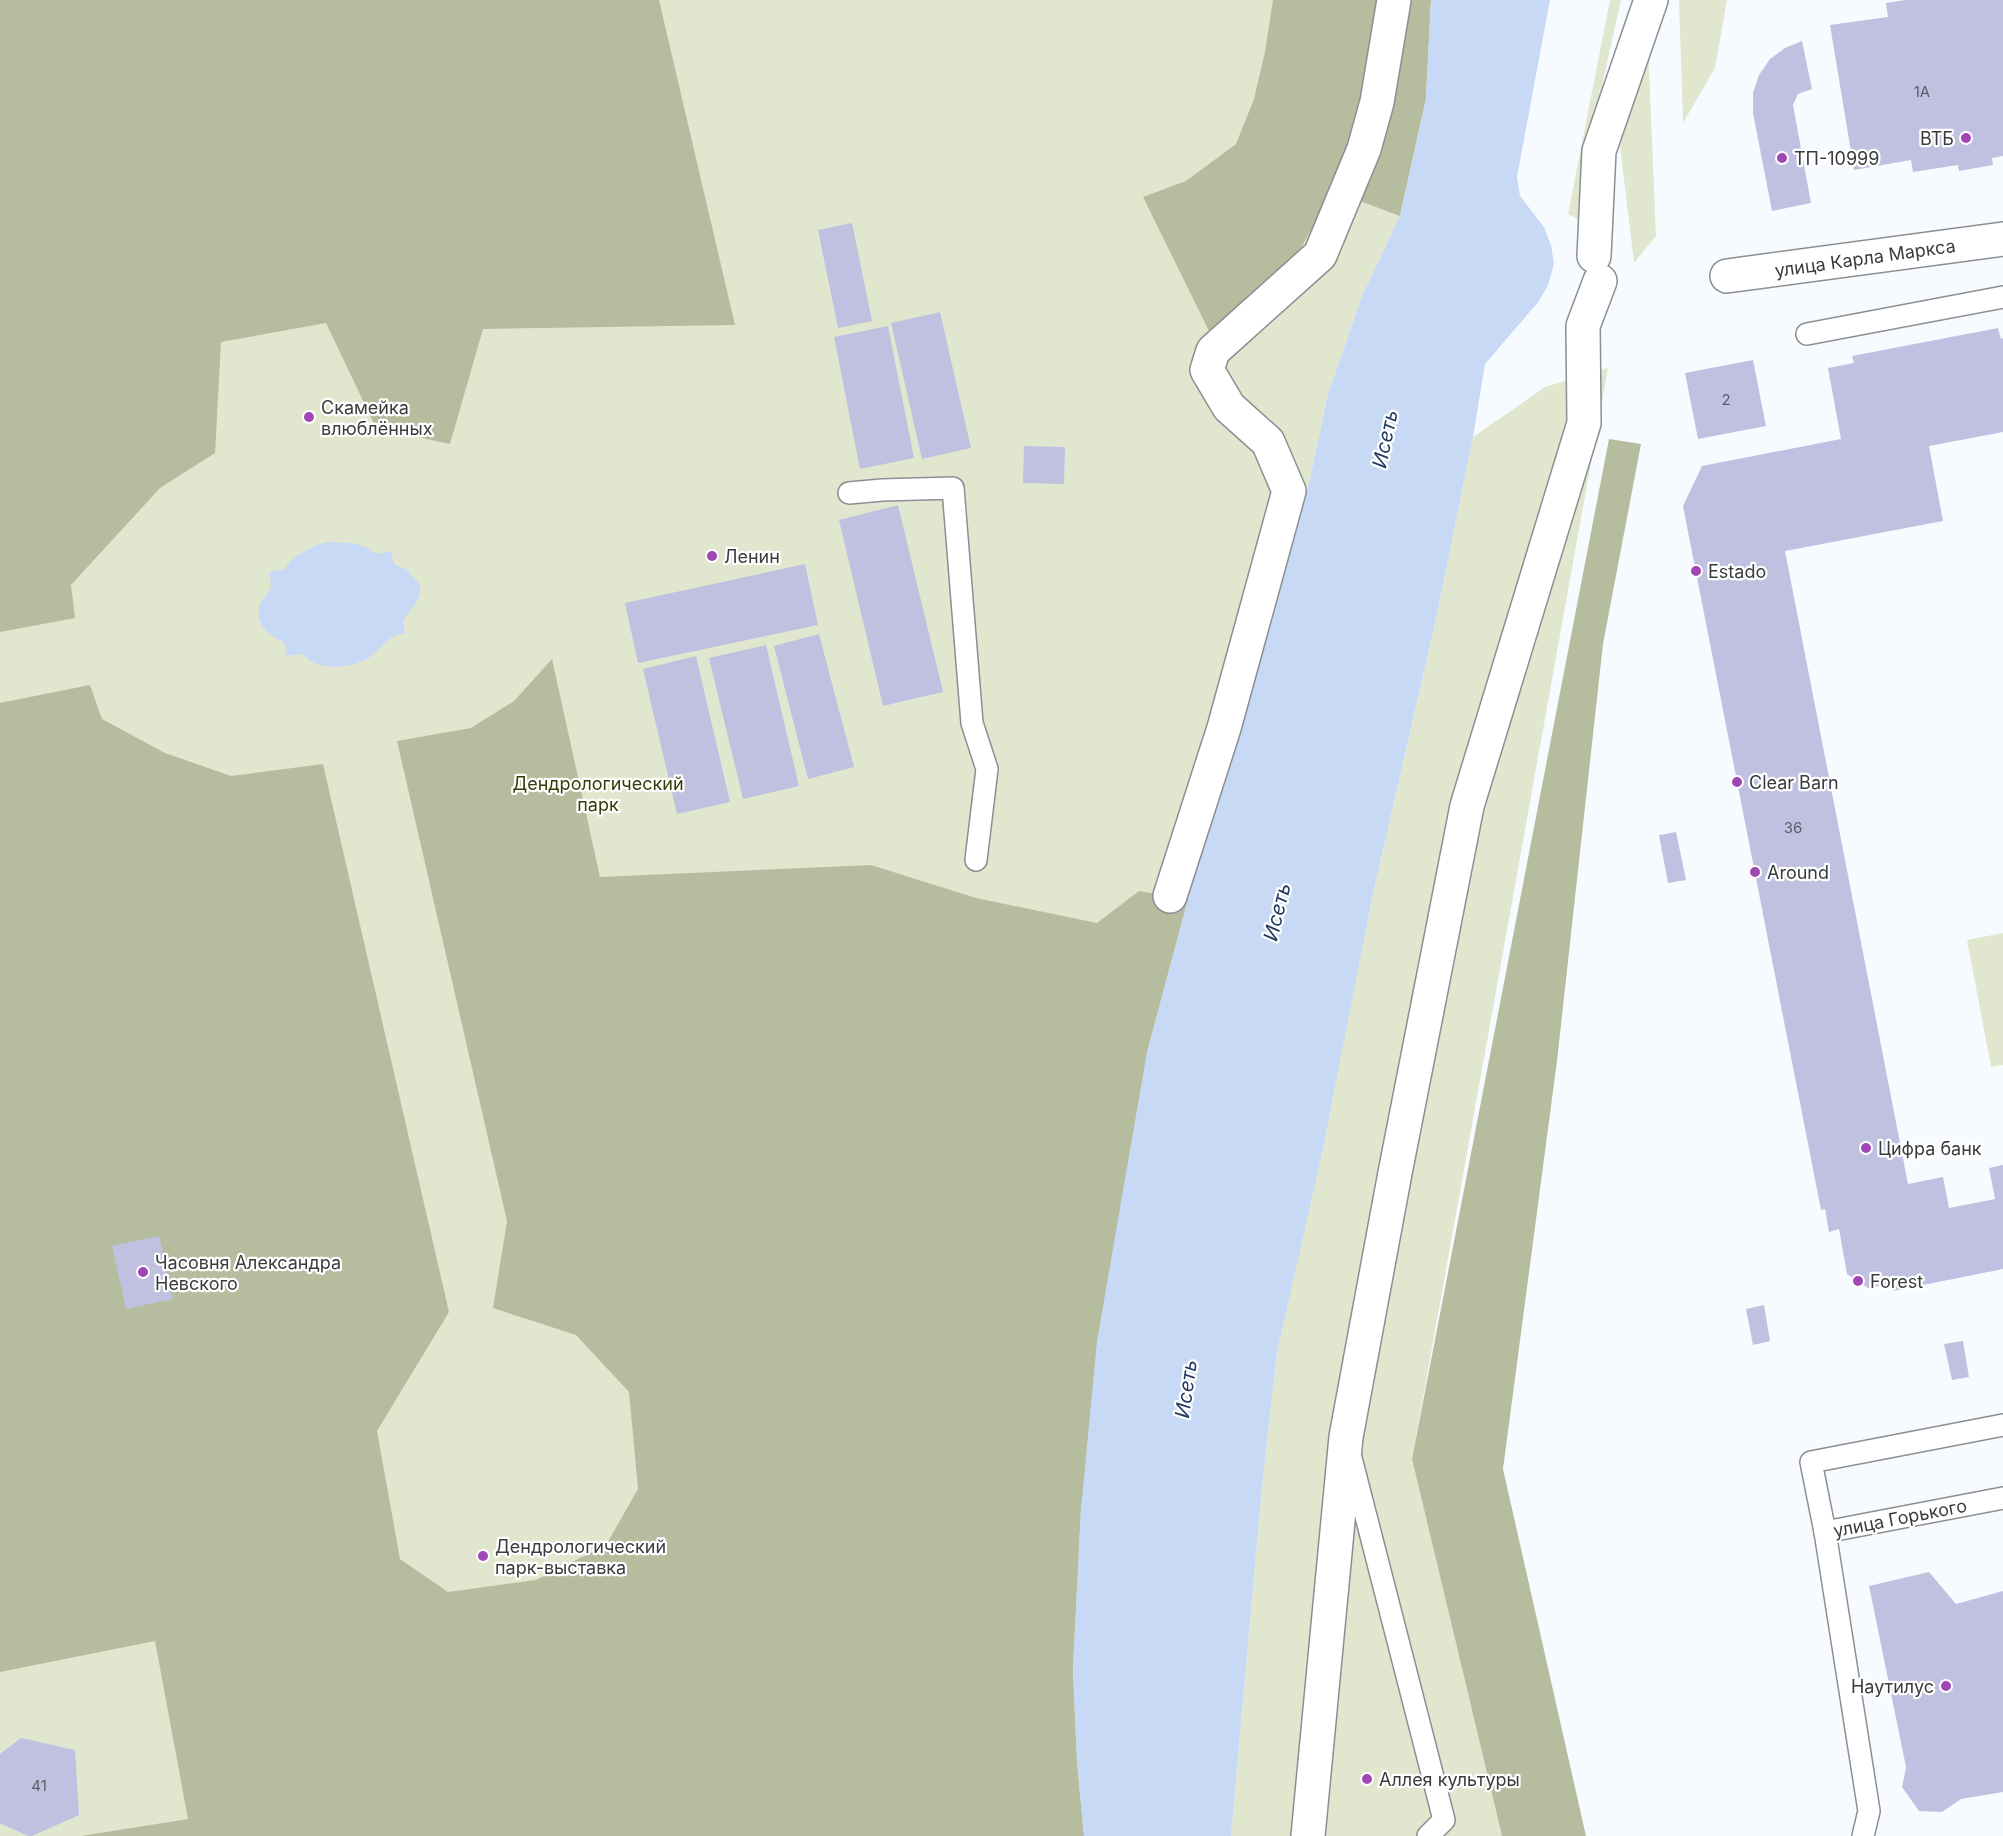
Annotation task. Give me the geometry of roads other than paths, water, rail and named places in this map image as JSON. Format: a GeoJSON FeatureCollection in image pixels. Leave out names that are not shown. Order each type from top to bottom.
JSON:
{"type":"FeatureCollection","features":[{"type":"Feature","properties":{"kind":"street"},"geometry":{"type":"LineString","coordinates":[[1170,896],[1224,728],[1289,491],[1268,442],[1229,407],[1207,370],[1213,351],[1320,255],[1364,149],[1377,102],[1394,0]]}},
{"type":"Feature","properties":{"kind":"street"},"geometry":{"type":"LineString","coordinates":[[1308,1836],[1346,1437],[1395,1173],[1467,806],[1584,423],[1583,326],[1597,269],[1599,151],[1651,0]]}},
{"type":"Feature","properties":{"kind":"street","name":"улица Карла Маркса"},"geometry":{"type":"LineString","coordinates":[[1726,276],[2003,239]]}},
{"type":"Feature","properties":{"kind":"lane"},"geometry":{"type":"LineString","coordinates":[[1807,334],[2003,297]]}},
{"type":"Feature","properties":{"kind":"lane"},"geometry":{"type":"LineString","coordinates":[[849,493],[953,488],[972,723],[987,769],[976,860]]}},
{"type":"Feature","properties":{"kind":"lane"},"geometry":{"type":"LineString","coordinates":[[1825,1532],[1811,1462],[2003,1425]]}},
{"type":"Feature","properties":{"kind":"lane"},"geometry":{"type":"LineString","coordinates":[[1346,1437],[1444,1820],[1428,1836]]}},
{"type":"Feature","properties":{"kind":"lane","name":"улица Горького"},"geometry":{"type":"LineString","coordinates":[[1863,1836],[1869,1811],[1825,1532],[2003,1498]]}},
{"type":"Feature","properties":{"kind":"water","name":"Исеть"},"geometry":{"type":"Polygon","coordinates":[[[1431,0],[1550,0],[1517,177],[1520,196],[1544,227],[1551,245],[1554,264],[1548,285],[1539,301],[1485,364],[1473,437],[1436,619],[1372,898],[1322,1153],[1277,1352],[1262,1486],[1231,1836],[1084,1836],[1077,1762],[1073,1669],[1081,1509],[1097,1341],[1147,1052],[1188,899],[1309,483],[1328,394],[1362,296],[1400,216],[1426,99],[1431,0]]]}},
{"type":"Feature","properties":{"kind":"water"},"geometry":{"type":"Polygon","coordinates":[[[326,542],[354,543],[376,554],[391,551],[394,564],[406,569],[420,585],[418,600],[403,620],[405,633],[391,638],[369,658],[345,666],[319,665],[301,654],[287,656],[284,642],[267,632],[259,615],[261,602],[271,587],[269,572],[284,569],[303,552],[326,542]]]}},
{"type":"Feature","properties":{"kind":"place","name":"ВТБ"},"geometry":{"type":"Point","coordinates":[1966,138]}},
{"type":"Feature","properties":{"kind":"place","name":"ТП-10999"},"geometry":{"type":"Point","coordinates":[1782,158]}},
{"type":"Feature","properties":{"kind":"place","name":"Скамейка влюблённых"},"geometry":{"type":"Point","coordinates":[309,417]}},
{"type":"Feature","properties":{"kind":"place","name":"Ленин"},"geometry":{"type":"Point","coordinates":[712,556]}},
{"type":"Feature","properties":{"kind":"place","name":"Estado"},"geometry":{"type":"Point","coordinates":[1696,571]}},
{"type":"Feature","properties":{"kind":"place","name":"Clear Barn"},"geometry":{"type":"Point","coordinates":[1737,782]}},
{"type":"Feature","properties":{"kind":"place","name":"Around"},"geometry":{"type":"Point","coordinates":[1755,872]}},
{"type":"Feature","properties":{"kind":"place","name":"Цифра банк"},"geometry":{"type":"Point","coordinates":[1866,1148]}},
{"type":"Feature","properties":{"kind":"place","name":"Часовня Александра Невского"},"geometry":{"type":"Point","coordinates":[143,1272]}},
{"type":"Feature","properties":{"kind":"place","name":"Forest"},"geometry":{"type":"Point","coordinates":[1858,1281]}},
{"type":"Feature","properties":{"kind":"place","name":"Дендрологический парк-выставка"},"geometry":{"type":"Point","coordinates":[483,1556]}},
{"type":"Feature","properties":{"kind":"place","name":"Наутилус"},"geometry":{"type":"Point","coordinates":[1946,1686]}},
{"type":"Feature","properties":{"kind":"place","name":"Аллея культуры"},"geometry":{"type":"Point","coordinates":[1367,1779]}},
{"type":"Feature","properties":{"kind":"park label","name":"Дендрологический парк"},"geometry":{"type":"Point","coordinates":[598,793]}}]}
